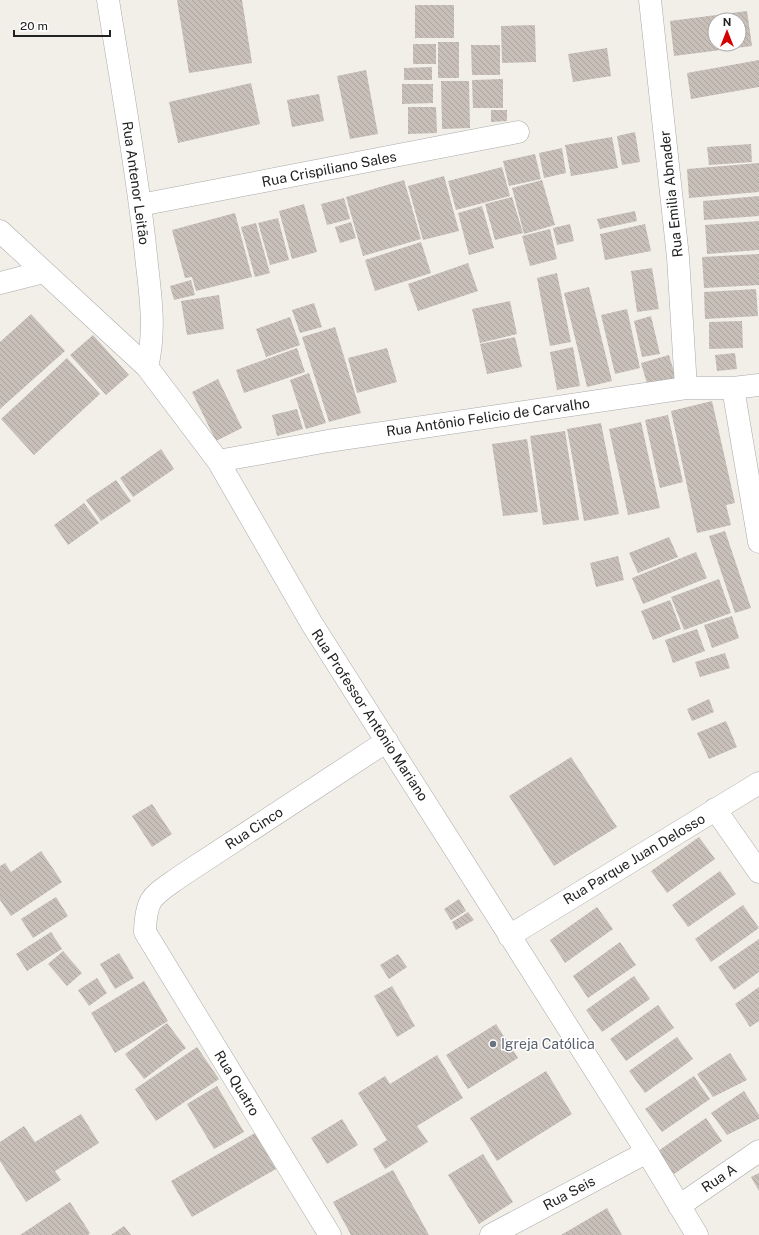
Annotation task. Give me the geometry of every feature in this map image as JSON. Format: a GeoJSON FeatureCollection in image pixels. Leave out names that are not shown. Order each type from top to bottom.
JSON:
{"type":"FeatureCollection","features":[{"type":"Feature","properties":{"kind":"street","name":"Rua Antenor Leitão"},"geometry":{"type":"LineString","coordinates":[[108,0],[140,205],[153,323],[152,347],[147,367]]}},
{"type":"Feature","properties":{"kind":"street","name":"Rua Emilia Abnader"},"geometry":{"type":"LineString","coordinates":[[650,0],[678,257],[686,388]]}},
{"type":"Feature","properties":{"kind":"street","name":"Rua Crispiliano Sales"},"geometry":{"type":"LineString","coordinates":[[140,205],[518,132]]}},
{"type":"Feature","properties":{"kind":"street","name":"Rua Professor Antônio Mariano"},"geometry":{"type":"LineString","coordinates":[[0,231],[147,367],[218,461],[312,624],[647,1152],[696,1235]]}},
{"type":"Feature","properties":{"kind":"street"},"geometry":{"type":"LineString","coordinates":[[0,283],[43,272]]}},
{"type":"Feature","properties":{"kind":"street","name":"Rua Antônio Felicio de Carvalho"},"geometry":{"type":"LineString","coordinates":[[218,461],[328,441],[686,388],[732,388],[759,385]]}},
{"type":"Feature","properties":{"kind":"street"},"geometry":{"type":"LineString","coordinates":[[732,388],[759,542]]}},
{"type":"Feature","properties":{"kind":"street","name":"Rua Cinco"},"geometry":{"type":"LineString","coordinates":[[145,932],[146,911],[153,896],[181,876],[387,741]]}},
{"type":"Feature","properties":{"kind":"street","name":"Rua Parque Juan Delosso"},"geometry":{"type":"LineString","coordinates":[[509,936],[759,783]]}},
{"type":"Feature","properties":{"kind":"street"},"geometry":{"type":"LineString","coordinates":[[716,809],[759,872]]}},
{"type":"Feature","properties":{"kind":"street","name":"Rua Quatro"},"geometry":{"type":"LineString","coordinates":[[145,932],[330,1235]]}},
{"type":"Feature","properties":{"kind":"street","name":"Rua A"},"geometry":{"type":"LineString","coordinates":[[679,1206],[759,1151]]}},
{"type":"Feature","properties":{"kind":"street","name":"Rua Seis"},"geometry":{"type":"LineString","coordinates":[[492,1235],[647,1152]]}},
{"type":"Feature","properties":{"kind":"building"},"geometry":{"type":"Polygon","coordinates":[[[177,0],[242,0],[252,63],[189,73],[177,0]]]}},
{"type":"Feature","properties":{"kind":"building"},"geometry":{"type":"Polygon","coordinates":[[[415,5],[454,5],[454,38],[415,38],[415,5]]]}},
{"type":"Feature","properties":{"kind":"building"},"geometry":{"type":"Polygon","coordinates":[[[747,11],[752,46],[747,47],[747,12],[739,12],[747,11]]]}},
{"type":"Feature","properties":{"kind":"building"},"geometry":{"type":"Polygon","coordinates":[[[707,16],[707,52],[674,56],[670,21],[707,16]]]}},
{"type":"Feature","properties":{"kind":"building"},"geometry":{"type":"Polygon","coordinates":[[[535,25],[536,62],[502,63],[501,26],[535,25]]]}},
{"type":"Feature","properties":{"kind":"building"},"geometry":{"type":"Polygon","coordinates":[[[438,42],[459,42],[459,78],[438,78],[438,42]]]}},
{"type":"Feature","properties":{"kind":"building"},"geometry":{"type":"Polygon","coordinates":[[[413,44],[436,44],[436,64],[413,64],[413,44]]]}},
{"type":"Feature","properties":{"kind":"building"},"geometry":{"type":"Polygon","coordinates":[[[471,45],[500,45],[500,75],[472,75],[471,45]]]}},
{"type":"Feature","properties":{"kind":"building"},"geometry":{"type":"Polygon","coordinates":[[[607,48],[611,76],[573,82],[568,54],[607,48]]]}},
{"type":"Feature","properties":{"kind":"building"},"geometry":{"type":"Polygon","coordinates":[[[759,60],[759,87],[691,99],[687,73],[759,60]]]}},
{"type":"Feature","properties":{"kind":"building"},"geometry":{"type":"Polygon","coordinates":[[[432,67],[432,80],[404,80],[404,68],[432,67]]]}},
{"type":"Feature","properties":{"kind":"building"},"geometry":{"type":"Polygon","coordinates":[[[366,70],[378,134],[350,139],[337,76],[366,70]]]}},
{"type":"Feature","properties":{"kind":"building"},"geometry":{"type":"Polygon","coordinates":[[[503,79],[503,108],[473,108],[472,80],[503,79]]]}},
{"type":"Feature","properties":{"kind":"building"},"geometry":{"type":"Polygon","coordinates":[[[441,81],[469,81],[470,128],[442,129],[441,81]]]}},
{"type":"Feature","properties":{"kind":"building"},"geometry":{"type":"Polygon","coordinates":[[[251,83],[260,124],[178,143],[169,102],[251,83]]]}},
{"type":"Feature","properties":{"kind":"building"},"geometry":{"type":"Polygon","coordinates":[[[402,84],[433,84],[433,103],[402,104],[402,84]]]}},
{"type":"Feature","properties":{"kind":"building"},"geometry":{"type":"Polygon","coordinates":[[[319,94],[324,121],[292,127],[287,100],[319,94]]]}},
{"type":"Feature","properties":{"kind":"building"},"geometry":{"type":"Polygon","coordinates":[[[408,107],[436,107],[437,133],[408,134],[408,107]]]}},
{"type":"Feature","properties":{"kind":"building"},"geometry":{"type":"Polygon","coordinates":[[[491,110],[507,110],[507,121],[491,122],[491,110]]]}},
{"type":"Feature","properties":{"kind":"building"},"geometry":{"type":"Polygon","coordinates":[[[635,132],[640,162],[622,165],[617,136],[635,132]]]}},
{"type":"Feature","properties":{"kind":"building"},"geometry":{"type":"Polygon","coordinates":[[[612,137],[618,168],[571,176],[565,145],[612,137]]]}},
{"type":"Feature","properties":{"kind":"building"},"geometry":{"type":"Polygon","coordinates":[[[751,144],[752,162],[709,165],[707,147],[751,144]]]}},
{"type":"Feature","properties":{"kind":"building"},"geometry":{"type":"Polygon","coordinates":[[[562,148],[566,173],[544,178],[539,153],[562,148]]]}},
{"type":"Feature","properties":{"kind":"building"},"geometry":{"type":"Polygon","coordinates":[[[535,154],[541,179],[509,186],[503,161],[535,154]]]}},
{"type":"Feature","properties":{"kind":"building"},"geometry":{"type":"Polygon","coordinates":[[[759,163],[759,192],[689,198],[687,169],[759,163]]]}},
{"type":"Feature","properties":{"kind":"building"},"geometry":{"type":"Polygon","coordinates":[[[502,167],[510,196],[456,210],[448,181],[502,167]]]}},
{"type":"Feature","properties":{"kind":"building"},"geometry":{"type":"Polygon","coordinates":[[[444,176],[459,231],[423,240],[408,186],[444,176]]]}},
{"type":"Feature","properties":{"kind":"building"},"geometry":{"type":"Polygon","coordinates":[[[404,180],[421,239],[363,256],[346,197],[404,180]]]}},
{"type":"Feature","properties":{"kind":"building"},"geometry":{"type":"Polygon","coordinates":[[[542,180],[555,225],[524,234],[512,188],[542,180]]]}},
{"type":"Feature","properties":{"kind":"building"},"geometry":{"type":"Polygon","coordinates":[[[759,196],[759,216],[704,220],[703,201],[759,196]]]}},
{"type":"Feature","properties":{"kind":"building"},"geometry":{"type":"Polygon","coordinates":[[[512,197],[523,233],[495,240],[485,204],[512,197]]]}},
{"type":"Feature","properties":{"kind":"building"},"geometry":{"type":"Polygon","coordinates":[[[344,198],[350,219],[327,225],[321,204],[344,198]]]}},
{"type":"Feature","properties":{"kind":"building"},"geometry":{"type":"Polygon","coordinates":[[[304,204],[317,252],[292,259],[279,211],[304,204]]]}},
{"type":"Feature","properties":{"kind":"building"},"geometry":{"type":"Polygon","coordinates":[[[482,206],[494,248],[469,255],[458,213],[482,206]]]}},
{"type":"Feature","properties":{"kind":"building"},"geometry":{"type":"Polygon","coordinates":[[[635,211],[637,221],[600,229],[597,219],[635,211]]]}},
{"type":"Feature","properties":{"kind":"building"},"geometry":{"type":"Polygon","coordinates":[[[235,213],[252,277],[196,291],[192,277],[185,278],[172,230],[235,213]]]}},
{"type":"Feature","properties":{"kind":"building"},"geometry":{"type":"Polygon","coordinates":[[[278,218],[289,260],[270,265],[258,223],[278,218]]]}},
{"type":"Feature","properties":{"kind":"building"},"geometry":{"type":"Polygon","coordinates":[[[759,221],[759,250],[707,254],[705,225],[759,221]]]}},
{"type":"Feature","properties":{"kind":"building"},"geometry":{"type":"Polygon","coordinates":[[[351,222],[356,238],[340,243],[335,227],[351,222]]]}},
{"type":"Feature","properties":{"kind":"building"},"geometry":{"type":"Polygon","coordinates":[[[256,223],[270,273],[255,277],[241,227],[256,223]]]}},
{"type":"Feature","properties":{"kind":"building"},"geometry":{"type":"Polygon","coordinates":[[[570,224],[574,241],[557,245],[553,228],[570,224]]]}},
{"type":"Feature","properties":{"kind":"building"},"geometry":{"type":"Polygon","coordinates":[[[645,224],[651,251],[605,260],[600,234],[645,224]]]}},
{"type":"Feature","properties":{"kind":"building"},"geometry":{"type":"Polygon","coordinates":[[[550,229],[557,259],[530,266],[522,236],[550,229]]]}},
{"type":"Feature","properties":{"kind":"building"},"geometry":{"type":"Polygon","coordinates":[[[421,242],[431,273],[375,291],[365,260],[421,242]]]}},
{"type":"Feature","properties":{"kind":"building"},"geometry":{"type":"Polygon","coordinates":[[[759,254],[759,285],[704,288],[702,257],[759,254]]]}},
{"type":"Feature","properties":{"kind":"building"},"geometry":{"type":"Polygon","coordinates":[[[468,263],[478,291],[418,311],[408,284],[468,263]]]}},
{"type":"Feature","properties":{"kind":"building"},"geometry":{"type":"Polygon","coordinates":[[[652,268],[659,309],[637,312],[631,271],[652,268]]]}},
{"type":"Feature","properties":{"kind":"building"},"geometry":{"type":"Polygon","coordinates":[[[557,273],[571,342],[550,346],[537,278],[557,273]]]}},
{"type":"Feature","properties":{"kind":"building"},"geometry":{"type":"Polygon","coordinates":[[[191,280],[195,295],[174,300],[170,286],[191,280]]]}},
{"type":"Feature","properties":{"kind":"building"},"geometry":{"type":"Polygon","coordinates":[[[589,287],[612,381],[587,387],[564,293],[589,287]]]}},
{"type":"Feature","properties":{"kind":"building"},"geometry":{"type":"Polygon","coordinates":[[[756,289],[758,316],[705,319],[704,292],[756,289]]]}},
{"type":"Feature","properties":{"kind":"building"},"geometry":{"type":"Polygon","coordinates":[[[219,295],[224,329],[187,335],[181,301],[219,295]]]}},
{"type":"Feature","properties":{"kind":"building"},"geometry":{"type":"Polygon","coordinates":[[[510,301],[517,334],[480,343],[472,309],[510,301]]]}},
{"type":"Feature","properties":{"kind":"building"},"geometry":{"type":"Polygon","coordinates":[[[314,303],[322,327],[300,333],[292,310],[314,303]]]}},
{"type":"Feature","properties":{"kind":"building"},"geometry":{"type":"Polygon","coordinates":[[[627,309],[640,368],[615,374],[601,315],[627,309]]]}},
{"type":"Feature","properties":{"kind":"building"},"geometry":{"type":"Polygon","coordinates":[[[31,314],[65,351],[0,409],[0,342],[31,314]]]}},
{"type":"Feature","properties":{"kind":"building"},"geometry":{"type":"Polygon","coordinates":[[[651,316],[660,354],[642,357],[634,321],[651,316]]]}},
{"type":"Feature","properties":{"kind":"building"},"geometry":{"type":"Polygon","coordinates":[[[290,317],[300,345],[266,357],[256,329],[290,317]]]}},
{"type":"Feature","properties":{"kind":"building"},"geometry":{"type":"Polygon","coordinates":[[[742,321],[743,348],[709,349],[709,322],[742,321]]]}},
{"type":"Feature","properties":{"kind":"building"},"geometry":{"type":"Polygon","coordinates":[[[335,327],[361,413],[329,422],[302,337],[335,327]]]}},
{"type":"Feature","properties":{"kind":"building"},"geometry":{"type":"Polygon","coordinates":[[[93,335],[129,375],[106,395],[70,355],[93,335]]]}},
{"type":"Feature","properties":{"kind":"building"},"geometry":{"type":"Polygon","coordinates":[[[515,337],[522,367],[487,374],[480,344],[515,337]]]}},
{"type":"Feature","properties":{"kind":"building"},"geometry":{"type":"Polygon","coordinates":[[[573,347],[580,386],[557,390],[550,352],[573,347]]]}},
{"type":"Feature","properties":{"kind":"building"},"geometry":{"type":"Polygon","coordinates":[[[297,348],[305,372],[244,393],[236,370],[297,348]]]}},
{"type":"Feature","properties":{"kind":"building"},"geometry":{"type":"Polygon","coordinates":[[[387,348],[397,382],[357,393],[348,358],[387,348]]]}},
{"type":"Feature","properties":{"kind":"building"},"geometry":{"type":"Polygon","coordinates":[[[735,353],[737,369],[717,371],[715,355],[735,353]]]}},
{"type":"Feature","properties":{"kind":"building"},"geometry":{"type":"Polygon","coordinates":[[[669,355],[676,379],[648,387],[641,363],[669,355]]]}},
{"type":"Feature","properties":{"kind":"building"},"geometry":{"type":"Polygon","coordinates":[[[67,358],[100,394],[34,455],[1,419],[67,358]]]}},
{"type":"Feature","properties":{"kind":"building"},"geometry":{"type":"Polygon","coordinates":[[[309,373],[326,423],[306,429],[290,380],[309,373]]]}},
{"type":"Feature","properties":{"kind":"building"},"geometry":{"type":"Polygon","coordinates":[[[218,379],[242,428],[216,441],[192,392],[218,379]]]}},
{"type":"Feature","properties":{"kind":"building"},"geometry":{"type":"Polygon","coordinates":[[[712,401],[735,503],[726,505],[731,525],[697,533],[671,411],[712,401]]]}},
{"type":"Feature","properties":{"kind":"building"},"geometry":{"type":"Polygon","coordinates":[[[297,409],[303,429],[277,436],[272,415],[297,409]]]}},
{"type":"Feature","properties":{"kind":"building"},"geometry":{"type":"Polygon","coordinates":[[[668,415],[683,482],[660,488],[645,420],[668,415]]]}},
{"type":"Feature","properties":{"kind":"building"},"geometry":{"type":"Polygon","coordinates":[[[641,422],[660,508],[628,515],[609,429],[641,422]]]}},
{"type":"Feature","properties":{"kind":"building"},"geometry":{"type":"Polygon","coordinates":[[[601,423],[619,514],[584,521],[567,429],[601,423]]]}},
{"type":"Feature","properties":{"kind":"building"},"geometry":{"type":"Polygon","coordinates":[[[565,431],[579,520],[543,525],[530,436],[565,431]]]}},
{"type":"Feature","properties":{"kind":"building"},"geometry":{"type":"Polygon","coordinates":[[[527,439],[538,512],[503,516],[492,444],[527,439]]]}},
{"type":"Feature","properties":{"kind":"building"},"geometry":{"type":"Polygon","coordinates":[[[161,449],[174,469],[133,497],[120,478],[161,449]]]}},
{"type":"Feature","properties":{"kind":"building"},"geometry":{"type":"Polygon","coordinates":[[[116,480],[131,501],[101,521],[86,500],[116,480]]]}},
{"type":"Feature","properties":{"kind":"building"},"geometry":{"type":"Polygon","coordinates":[[[84,503],[99,523],[68,545],[54,525],[84,503]]]}},
{"type":"Feature","properties":{"kind":"building"},"geometry":{"type":"Polygon","coordinates":[[[725,531],[751,608],[735,613],[709,536],[725,531]]]}},
{"type":"Feature","properties":{"kind":"building"},"geometry":{"type":"Polygon","coordinates":[[[669,537],[678,557],[638,573],[629,553],[669,537]]]}},
{"type":"Feature","properties":{"kind":"building"},"geometry":{"type":"Polygon","coordinates":[[[696,552],[707,578],[643,604],[632,578],[696,552]]]}},
{"type":"Feature","properties":{"kind":"building"},"geometry":{"type":"Polygon","coordinates":[[[618,556],[624,580],[596,587],[590,563],[618,556]]]}},
{"type":"Feature","properties":{"kind":"building"},"geometry":{"type":"Polygon","coordinates":[[[719,579],[731,613],[684,630],[671,597],[719,579]]]}},
{"type":"Feature","properties":{"kind":"building"},"geometry":{"type":"Polygon","coordinates":[[[670,600],[681,629],[653,640],[641,611],[670,600]]]}},
{"type":"Feature","properties":{"kind":"building"},"geometry":{"type":"Polygon","coordinates":[[[732,616],[739,638],[712,648],[704,625],[732,616]]]}},
{"type":"Feature","properties":{"kind":"building"},"geometry":{"type":"Polygon","coordinates":[[[697,629],[705,651],[673,663],[665,640],[697,629]]]}},
{"type":"Feature","properties":{"kind":"building"},"geometry":{"type":"Polygon","coordinates":[[[725,653],[730,668],[700,677],[695,662],[725,653]]]}},
{"type":"Feature","properties":{"kind":"building"},"geometry":{"type":"Polygon","coordinates":[[[709,699],[714,712],[692,721],[687,709],[709,699]]]}},
{"type":"Feature","properties":{"kind":"building"},"geometry":{"type":"Polygon","coordinates":[[[726,721],[737,747],[709,759],[697,733],[726,721]]]}},
{"type":"Feature","properties":{"kind":"building"},"geometry":{"type":"Polygon","coordinates":[[[571,757],[617,827],[554,866],[509,796],[571,757]]]}},
{"type":"Feature","properties":{"kind":"building"},"geometry":{"type":"Polygon","coordinates":[[[152,804],[172,834],[152,847],[132,816],[152,804]]]}},
{"type":"Feature","properties":{"kind":"building"},"geometry":{"type":"Polygon","coordinates":[[[699,837],[715,859],[667,893],[651,871],[699,837]]]}},
{"type":"Feature","properties":{"kind":"building"},"geometry":{"type":"Polygon","coordinates":[[[41,851],[62,882],[11,916],[0,900],[0,866],[5,863],[11,872],[41,851]]]}},
{"type":"Feature","properties":{"kind":"building"},"geometry":{"type":"Polygon","coordinates":[[[720,871],[736,894],[688,927],[672,905],[720,871]]]}},
{"type":"Feature","properties":{"kind":"building"},"geometry":{"type":"Polygon","coordinates":[[[56,897],[68,916],[33,938],[21,919],[56,897]]]}},
{"type":"Feature","properties":{"kind":"building"},"geometry":{"type":"Polygon","coordinates":[[[459,899],[466,911],[451,920],[444,909],[459,899]]]}},
{"type":"Feature","properties":{"kind":"building"},"geometry":{"type":"Polygon","coordinates":[[[743,905],[759,928],[711,962],[695,939],[743,905]]]}},
{"type":"Feature","properties":{"kind":"building"},"geometry":{"type":"Polygon","coordinates":[[[597,907],[613,929],[565,963],[550,940],[597,907]]]}},
{"type":"Feature","properties":{"kind":"building"},"geometry":{"type":"Polygon","coordinates":[[[468,912],[474,920],[456,930],[452,922],[468,912]]]}},
{"type":"Feature","properties":{"kind":"building"},"geometry":{"type":"Polygon","coordinates":[[[51,932],[62,949],[27,971],[16,954],[51,932]]]}},
{"type":"Feature","properties":{"kind":"building"},"geometry":{"type":"Polygon","coordinates":[[[759,939],[759,972],[734,990],[718,967],[759,939]]]}},
{"type":"Feature","properties":{"kind":"building"},"geometry":{"type":"Polygon","coordinates":[[[620,942],[636,965],[588,998],[573,976],[620,942]]]}},
{"type":"Feature","properties":{"kind":"building"},"geometry":{"type":"Polygon","coordinates":[[[63,951],[82,973],[67,986],[48,964],[63,951]]]}},
{"type":"Feature","properties":{"kind":"building"},"geometry":{"type":"Polygon","coordinates":[[[119,953],[134,978],[115,989],[100,964],[119,953]]]}},
{"type":"Feature","properties":{"kind":"building"},"geometry":{"type":"Polygon","coordinates":[[[398,954],[407,967],[389,979],[380,965],[398,954]]]}},
{"type":"Feature","properties":{"kind":"building"},"geometry":{"type":"Polygon","coordinates":[[[634,976],[650,999],[602,1032],[586,1010],[634,976]]]}},
{"type":"Feature","properties":{"kind":"building"},"geometry":{"type":"Polygon","coordinates":[[[97,978],[107,993],[89,1006],[78,990],[97,978]]]}},
{"type":"Feature","properties":{"kind":"building"},"geometry":{"type":"Polygon","coordinates":[[[144,981],[168,1021],[115,1053],[91,1013],[144,981]]]}},
{"type":"Feature","properties":{"kind":"building"},"geometry":{"type":"Polygon","coordinates":[[[392,986],[415,1026],[397,1037],[374,996],[392,986]]]}},
{"type":"Feature","properties":{"kind":"building"},"geometry":{"type":"Polygon","coordinates":[[[759,987],[759,1021],[750,1027],[735,1004],[759,987]]]}},
{"type":"Feature","properties":{"kind":"building"},"geometry":{"type":"Polygon","coordinates":[[[658,1005],[674,1028],[626,1061],[610,1039],[658,1005]]]}},
{"type":"Feature","properties":{"kind":"building"},"geometry":{"type":"Polygon","coordinates":[[[167,1023],[186,1048],[144,1079],[125,1054],[167,1023]]]}},
{"type":"Feature","properties":{"kind":"building"},"geometry":{"type":"Polygon","coordinates":[[[496,1024],[518,1058],[468,1089],[446,1055],[496,1024]]]}},
{"type":"Feature","properties":{"kind":"building"},"geometry":{"type":"Polygon","coordinates":[[[677,1037],[693,1059],[645,1093],[629,1071],[677,1037]]]}},
{"type":"Feature","properties":{"kind":"building"},"geometry":{"type":"Polygon","coordinates":[[[197,1047],[219,1079],[156,1121],[135,1089],[197,1047]]]}},
{"type":"Feature","properties":{"kind":"building"},"geometry":{"type":"Polygon","coordinates":[[[730,1053],[747,1080],[713,1097],[697,1074],[730,1053]]]}},
{"type":"Feature","properties":{"kind":"building"},"geometry":{"type":"Polygon","coordinates":[[[437,1055],[463,1098],[417,1126],[428,1142],[385,1169],[373,1149],[387,1140],[358,1093],[385,1076],[390,1084],[437,1055]]]}},
{"type":"Feature","properties":{"kind":"building"},"geometry":{"type":"Polygon","coordinates":[[[546,1071],[572,1114],[497,1161],[470,1118],[546,1071]]]}},
{"type":"Feature","properties":{"kind":"building"},"geometry":{"type":"Polygon","coordinates":[[[694,1076],[710,1099],[662,1132],[645,1109],[694,1076]]]}},
{"type":"Feature","properties":{"kind":"building"},"geometry":{"type":"Polygon","coordinates":[[[217,1086],[244,1132],[214,1149],[187,1104],[217,1086]]]}},
{"type":"Feature","properties":{"kind":"building"},"geometry":{"type":"Polygon","coordinates":[[[744,1091],[759,1115],[759,1119],[727,1135],[711,1113],[744,1091]]]}},
{"type":"Feature","properties":{"kind":"building"},"geometry":{"type":"Polygon","coordinates":[[[81,1114],[99,1143],[55,1171],[61,1180],[26,1202],[0,1161],[0,1142],[24,1126],[35,1142],[81,1114]]]}},
{"type":"Feature","properties":{"kind":"building"},"geometry":{"type":"Polygon","coordinates":[[[706,1118],[722,1141],[674,1174],[658,1151],[706,1118]]]}},
{"type":"Feature","properties":{"kind":"building"},"geometry":{"type":"Polygon","coordinates":[[[342,1119],[358,1145],[327,1164],[311,1138],[342,1119]]]}},
{"type":"Feature","properties":{"kind":"building"},"geometry":{"type":"Polygon","coordinates":[[[255,1133],[276,1169],[192,1217],[171,1181],[255,1133]]]}},
{"type":"Feature","properties":{"kind":"building"},"geometry":{"type":"Polygon","coordinates":[[[483,1154],[513,1202],[479,1224],[448,1175],[483,1154]]]}},
{"type":"Feature","properties":{"kind":"building"},"geometry":{"type":"Polygon","coordinates":[[[393,1170],[429,1235],[351,1235],[333,1202],[393,1170]]]}},
{"type":"Feature","properties":{"kind":"building"},"geometry":{"type":"Polygon","coordinates":[[[759,1173],[759,1191],[751,1177],[759,1173]]]}},
{"type":"Feature","properties":{"kind":"building"},"geometry":{"type":"Polygon","coordinates":[[[70,1202],[90,1233],[88,1235],[20,1235],[70,1202]]]}},
{"type":"Feature","properties":{"kind":"building"},"geometry":{"type":"Polygon","coordinates":[[[607,1208],[622,1235],[561,1235],[607,1208]]]}},
{"type":"Feature","properties":{"kind":"building"},"geometry":{"type":"Polygon","coordinates":[[[124,1226],[131,1235],[111,1235],[124,1226]]]}},
{"type":"Feature","properties":{"kind":"place","name":"Igreja Católica"},"geometry":{"type":"Point","coordinates":[493,1044]}}]}
